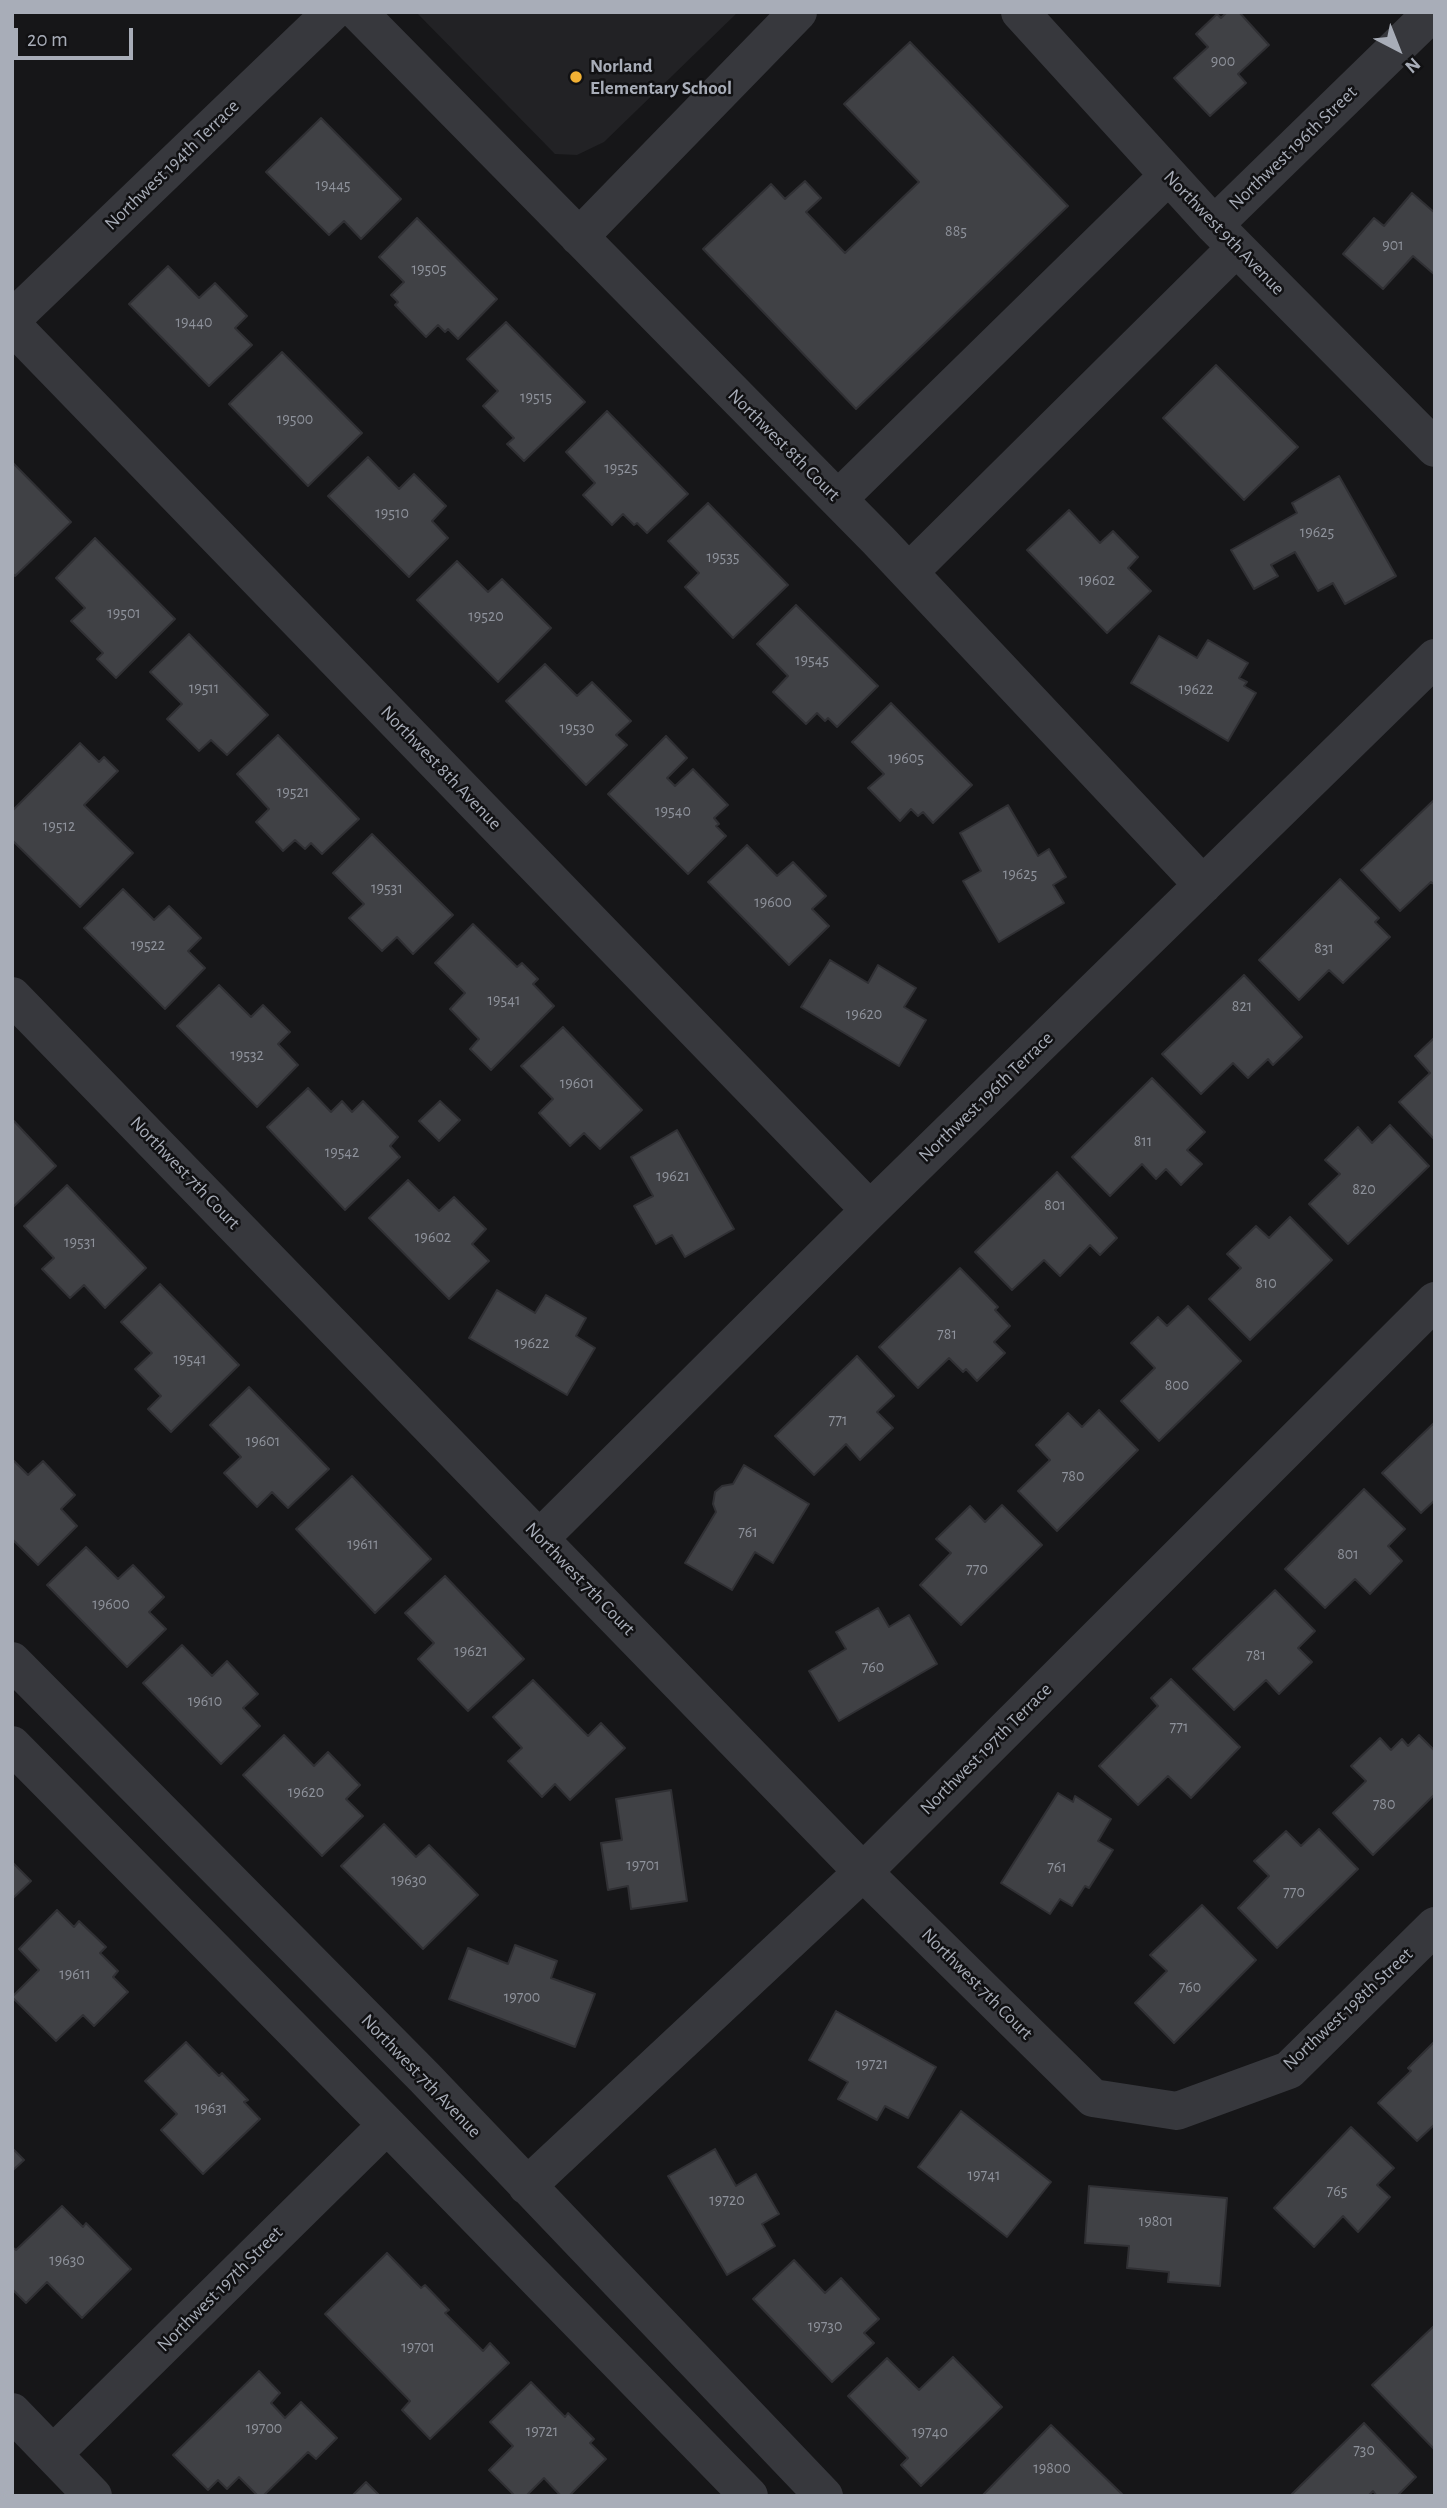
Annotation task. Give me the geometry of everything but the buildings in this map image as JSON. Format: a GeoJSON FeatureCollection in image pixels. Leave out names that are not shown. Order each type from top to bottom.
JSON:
{"type":"FeatureCollection","features":[{"type":"Feature","properties":{"kind":"street","name":"Northwest 194th Terrace"},"geometry":{"type":"LineString","coordinates":[[12,318],[332,12]]}},
{"type":"Feature","properties":{"kind":"street","name":"Northwest 8th Court"},"geometry":{"type":"LineString","coordinates":[[358,12],[909,572],[1203,885]]}},
{"type":"Feature","properties":{"kind":"street"},"geometry":{"type":"LineString","coordinates":[[579,237],[798,12]]}},
{"type":"Feature","properties":{"kind":"street","name":"Northwest 9th Avenue"},"geometry":{"type":"LineString","coordinates":[[1020,12],[1225,237],[1435,448]]}},
{"type":"Feature","properties":{"kind":"street","name":"Northwest 196th Street"},"geometry":{"type":"LineString","coordinates":[[909,572],[1433,12]]}},
{"type":"Feature","properties":{"kind":"street"},"geometry":{"type":"LineString","coordinates":[[838,499],[1168,176]]}},
{"type":"Feature","properties":{"kind":"street","name":"Northwest 8th Avenue"},"geometry":{"type":"LineString","coordinates":[[12,326],[870,1210]]}},
{"type":"Feature","properties":{"kind":"street","name":"Northwest 196th Terrace"},"geometry":{"type":"LineString","coordinates":[[540,1538],[870,1210],[1435,658]]}},
{"type":"Feature","properties":{"kind":"street","name":"Northwest 7th Court"},"geometry":{"type":"LineString","coordinates":[[12,996],[863,1872],[1093,2098],[1177,2111]]}},
{"type":"Feature","properties":{"kind":"street","name":"Northwest 197th Terrace"},"geometry":{"type":"LineString","coordinates":[[527,2186],[863,1872],[1435,1301]]}},
{"type":"Feature","properties":{"kind":"street","name":"Northwest 7th Avenue"},"geometry":{"type":"LineString","coordinates":[[12,1661],[425,2078],[824,2496]]}},
{"type":"Feature","properties":{"kind":"street"},"geometry":{"type":"LineString","coordinates":[[12,1745],[387,2124],[749,2496]]}},
{"type":"Feature","properties":{"kind":"street","name":"Northwest 198th Street"},"geometry":{"type":"LineString","coordinates":[[1177,2111],[1289,2070],[1435,1926]]}},
{"type":"Feature","properties":{"kind":"street","name":"Northwest 197th Street"},"geometry":{"type":"LineString","coordinates":[[53,2454],[387,2124]]}},
{"type":"Feature","properties":{"kind":"street"},"geometry":{"type":"LineString","coordinates":[[12,2412],[93,2496]]}},
{"type":"Feature","properties":{"kind":"shaded area","name":"Norland Elementary School"},"geometry":{"type":"Polygon","coordinates":[[[416,12],[738,12],[604,142],[577,155],[555,154],[416,12]]]}},
{"type":"Feature","properties":{"kind":"place","name":"Norland Elementary School"},"geometry":{"type":"Point","coordinates":[576,77]}}]}
